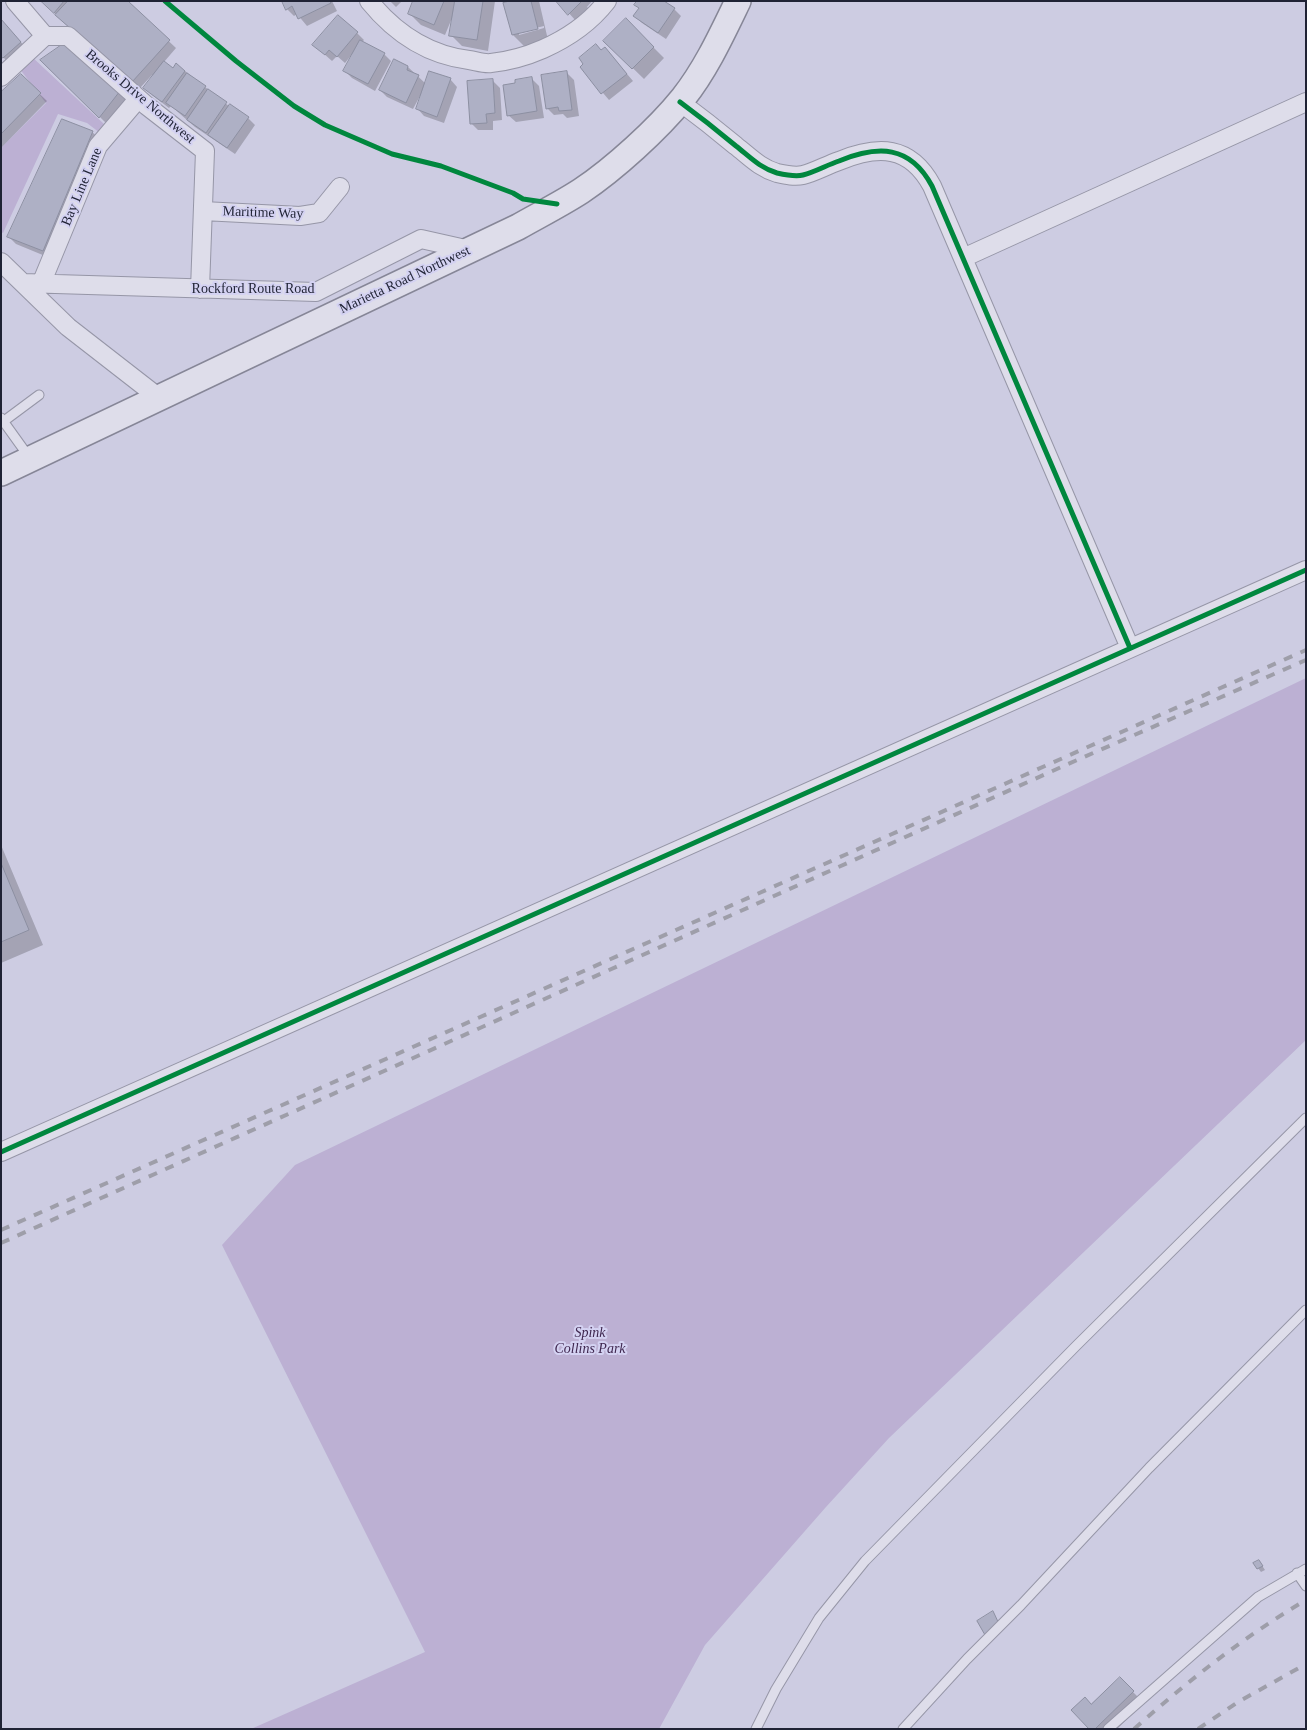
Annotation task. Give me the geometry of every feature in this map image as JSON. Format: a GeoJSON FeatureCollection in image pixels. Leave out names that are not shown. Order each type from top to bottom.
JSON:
{"type":"FeatureCollection","features":[{"type":"Feature","properties":{"kind":"main road","name":"Marietta Road Northwest"},"geometry":{"type":"LineString","coordinates":[[1,473],[518,227],[582,190],[653,131],[680,102],[714,50],[738,1]]}},
{"type":"Feature","properties":{"kind":"street"},"geometry":{"type":"LineString","coordinates":[[1,77],[45,36],[15,1]]}},
{"type":"Feature","properties":{"kind":"street"},"geometry":{"type":"LineString","coordinates":[[369,1],[401,34],[430,51],[460,59],[490,63],[524,57],[552,45],[578,30],[599,12],[607,1]]}},
{"type":"Feature","properties":{"kind":"street","name":"Brooks Drive Northwest"},"geometry":{"type":"LineString","coordinates":[[45,36],[68,36],[138,99],[205,151],[200,289]]}},
{"type":"Feature","properties":{"kind":"street","name":"Bay Line Lane"},"geometry":{"type":"LineString","coordinates":[[32,284],[98,146],[138,99]]}},
{"type":"Feature","properties":{"kind":"street"},"geometry":{"type":"LineString","coordinates":[[680,102],[739,148],[757,165],[776,172],[795,176],[805,175],[841,160],[884,150],[898,153],[913,161],[924,171],[1130,648]]}},
{"type":"Feature","properties":{"kind":"street"},"geometry":{"type":"LineString","coordinates":[[963,258],[1306,102]]}},
{"type":"Feature","properties":{"kind":"street","name":"Maritime Way"},"geometry":{"type":"LineString","coordinates":[[203,211],[300,216],[319,213],[340,187]]}},
{"type":"Feature","properties":{"kind":"street","name":"Rockford Route Road"},"geometry":{"type":"LineString","coordinates":[[32,284],[316,292],[421,239],[470,250]]}},
{"type":"Feature","properties":{"kind":"street"},"geometry":{"type":"LineString","coordinates":[[1,262],[32,284],[68,326],[158,397]]}},
{"type":"Feature","properties":{"kind":"street"},"geometry":{"type":"LineString","coordinates":[[1,1152],[1306,570]]}},
{"type":"Feature","properties":{"kind":"lane"},"geometry":{"type":"LineString","coordinates":[[31,459],[4,424],[39,395]]}},
{"type":"Feature","properties":{"kind":"lane"},"geometry":{"type":"LineString","coordinates":[[756,1729],[776,1689],[819,1618],[865,1561],[1076,1346],[1306,1118]]}},
{"type":"Feature","properties":{"kind":"lane"},"geometry":{"type":"LineString","coordinates":[[903,1729],[1149,1468],[1306,1310]]}},
{"type":"Feature","properties":{"kind":"lane"},"geometry":{"type":"LineString","coordinates":[[1108,1729],[1258,1596],[1302,1571],[1306,1586]]}},
{"type":"Feature","properties":{"kind":"green space"},"geometry":{"type":"Polygon","coordinates":[[[31,56],[104,124],[100,133],[87,123],[58,114],[3,233],[1,232],[1,148],[46,103],[19,68],[31,56]]]}},
{"type":"Feature","properties":{"kind":"green space","name":"Spink Collins Park"},"geometry":{"type":"Polygon","coordinates":[[[1306,678],[1306,1040],[889,1438],[705,1645],[659,1729],[251,1729],[425,1652],[222,1245],[295,1165],[1306,678]]]}},
{"type":"Feature","properties":{"kind":"building"},"geometry":{"type":"Polygon","coordinates":[[[41,1],[64,1],[54,13],[41,1]]]}},
{"type":"Feature","properties":{"kind":"building"},"geometry":{"type":"Polygon","coordinates":[[[68,1],[128,1],[170,40],[132,82],[55,15],[68,1]]]}},
{"type":"Feature","properties":{"kind":"building"},"geometry":{"type":"Polygon","coordinates":[[[282,1],[330,1],[331,3],[298,19],[292,6],[286,10],[282,1]]]}},
{"type":"Feature","properties":{"kind":"building"},"geometry":{"type":"Polygon","coordinates":[[[413,1],[444,1],[434,25],[408,14],[413,1]]]}},
{"type":"Feature","properties":{"kind":"building"},"geometry":{"type":"Polygon","coordinates":[[[455,1],[483,1],[477,40],[449,36],[455,1]]]}},
{"type":"Feature","properties":{"kind":"building"},"geometry":{"type":"Polygon","coordinates":[[[531,1],[538,29],[512,35],[503,3],[531,1]]]}},
{"type":"Feature","properties":{"kind":"building"},"geometry":{"type":"Polygon","coordinates":[[[556,1],[582,1],[568,15],[556,1]]]}},
{"type":"Feature","properties":{"kind":"building"},"geometry":{"type":"Polygon","coordinates":[[[637,1],[664,1],[675,8],[658,33],[633,16],[639,8],[634,5],[637,1]]]}},
{"type":"Feature","properties":{"kind":"building"},"geometry":{"type":"Polygon","coordinates":[[[338,15],[358,32],[337,57],[329,50],[325,55],[312,45],[338,15]]]}},
{"type":"Feature","properties":{"kind":"building"},"geometry":{"type":"Polygon","coordinates":[[[626,18],[654,47],[632,69],[603,41],[626,18]]]}},
{"type":"Feature","properties":{"kind":"building"},"geometry":{"type":"Polygon","coordinates":[[[1,19],[21,42],[3,58],[1,57],[1,19]]]}},
{"type":"Feature","properties":{"kind":"building"},"geometry":{"type":"Polygon","coordinates":[[[360,40],[385,53],[368,84],[343,71],[360,40]]]}},
{"type":"Feature","properties":{"kind":"building"},"geometry":{"type":"Polygon","coordinates":[[[66,42],[120,91],[99,118],[40,60],[66,42]]]}},
{"type":"Feature","properties":{"kind":"building"},"geometry":{"type":"Polygon","coordinates":[[[596,44],[601,50],[605,47],[627,74],[601,94],[580,67],[583,64],[579,58],[596,44]]]}},
{"type":"Feature","properties":{"kind":"building"},"geometry":{"type":"Polygon","coordinates":[[[394,59],[408,66],[407,70],[419,75],[406,103],[379,90],[394,59]]]}},
{"type":"Feature","properties":{"kind":"building"},"geometry":{"type":"Polygon","coordinates":[[[164,61],[173,68],[176,63],[185,71],[162,102],[143,88],[164,61]]]}},
{"type":"Feature","properties":{"kind":"building"},"geometry":{"type":"Polygon","coordinates":[[[429,71],[451,78],[437,117],[416,109],[429,71]]]}},
{"type":"Feature","properties":{"kind":"building"},"geometry":{"type":"Polygon","coordinates":[[[567,71],[572,110],[559,111],[558,107],[546,109],[541,75],[567,71]]]}},
{"type":"Feature","properties":{"kind":"building"},"geometry":{"type":"Polygon","coordinates":[[[187,73],[206,86],[185,116],[166,103],[187,73]]]}},
{"type":"Feature","properties":{"kind":"building"},"geometry":{"type":"Polygon","coordinates":[[[21,74],[41,93],[1,134],[1,92],[21,74]]]}},
{"type":"Feature","properties":{"kind":"building"},"geometry":{"type":"Polygon","coordinates":[[[532,77],[537,111],[507,116],[503,85],[515,83],[515,80],[532,77]]]}},
{"type":"Feature","properties":{"kind":"building"},"geometry":{"type":"Polygon","coordinates":[[[493,79],[495,113],[486,114],[487,123],[470,124],[467,81],[493,79]]]}},
{"type":"Feature","properties":{"kind":"building"},"geometry":{"type":"Polygon","coordinates":[[[208,89],[227,102],[206,133],[187,120],[208,89]]]}},
{"type":"Feature","properties":{"kind":"building"},"geometry":{"type":"Polygon","coordinates":[[[230,104],[249,117],[227,148],[208,135],[230,104]]]}},
{"type":"Feature","properties":{"kind":"building"},"geometry":{"type":"Polygon","coordinates":[[[62,119],[93,131],[43,251],[7,237],[62,119]]]}},
{"type":"Feature","properties":{"kind":"building"},"geometry":{"type":"Polygon","coordinates":[[[1,863],[29,930],[1,942],[1,863]]]}},
{"type":"Feature","properties":{"kind":"building"},"geometry":{"type":"Polygon","coordinates":[[[1259,1560],[1263,1566],[1257,1569],[1253,1563],[1259,1560]]]}},
{"type":"Feature","properties":{"kind":"building"},"geometry":{"type":"Polygon","coordinates":[[[993,1611],[1000,1626],[985,1635],[977,1621],[993,1611]]]}},
{"type":"Feature","properties":{"kind":"building"},"geometry":{"type":"Polygon","coordinates":[[[1120,1677],[1134,1691],[1095,1729],[1089,1729],[1071,1710],[1085,1697],[1091,1704],[1120,1677]]]}},
{"type":"Feature","properties":{"kind":"railway"},"geometry":{"type":"LineString","coordinates":[[1,1230],[1306,650]]}},
{"type":"Feature","properties":{"kind":"railway"},"geometry":{"type":"LineString","coordinates":[[1,1243],[1068,764],[1306,660]]}},
{"type":"Feature","properties":{"kind":"railway"},"geometry":{"type":"LineString","coordinates":[[1134,1729],[1217,1660],[1282,1614],[1306,1600]]}},
{"type":"Feature","properties":{"kind":"railway"},"geometry":{"type":"LineString","coordinates":[[1198,1729],[1238,1702],[1306,1664]]}},
{"type":"Feature","properties":{"kind":"cycle path"},"geometry":{"type":"LineString","coordinates":[[165,1],[236,61],[294,106],[325,125],[392,154],[441,166],[513,193],[523,199],[557,204]]}},
{"type":"Feature","properties":{"kind":"cycle path"},"geometry":{"type":"LineString","coordinates":[[680,102],[755,162],[777,173],[794,176],[803,175],[853,156],[880,151],[892,152],[903,156],[923,172],[932,186],[1130,648]]}},
{"type":"Feature","properties":{"kind":"cycle path"},"geometry":{"type":"LineString","coordinates":[[1,1152],[1306,570]]}}]}
